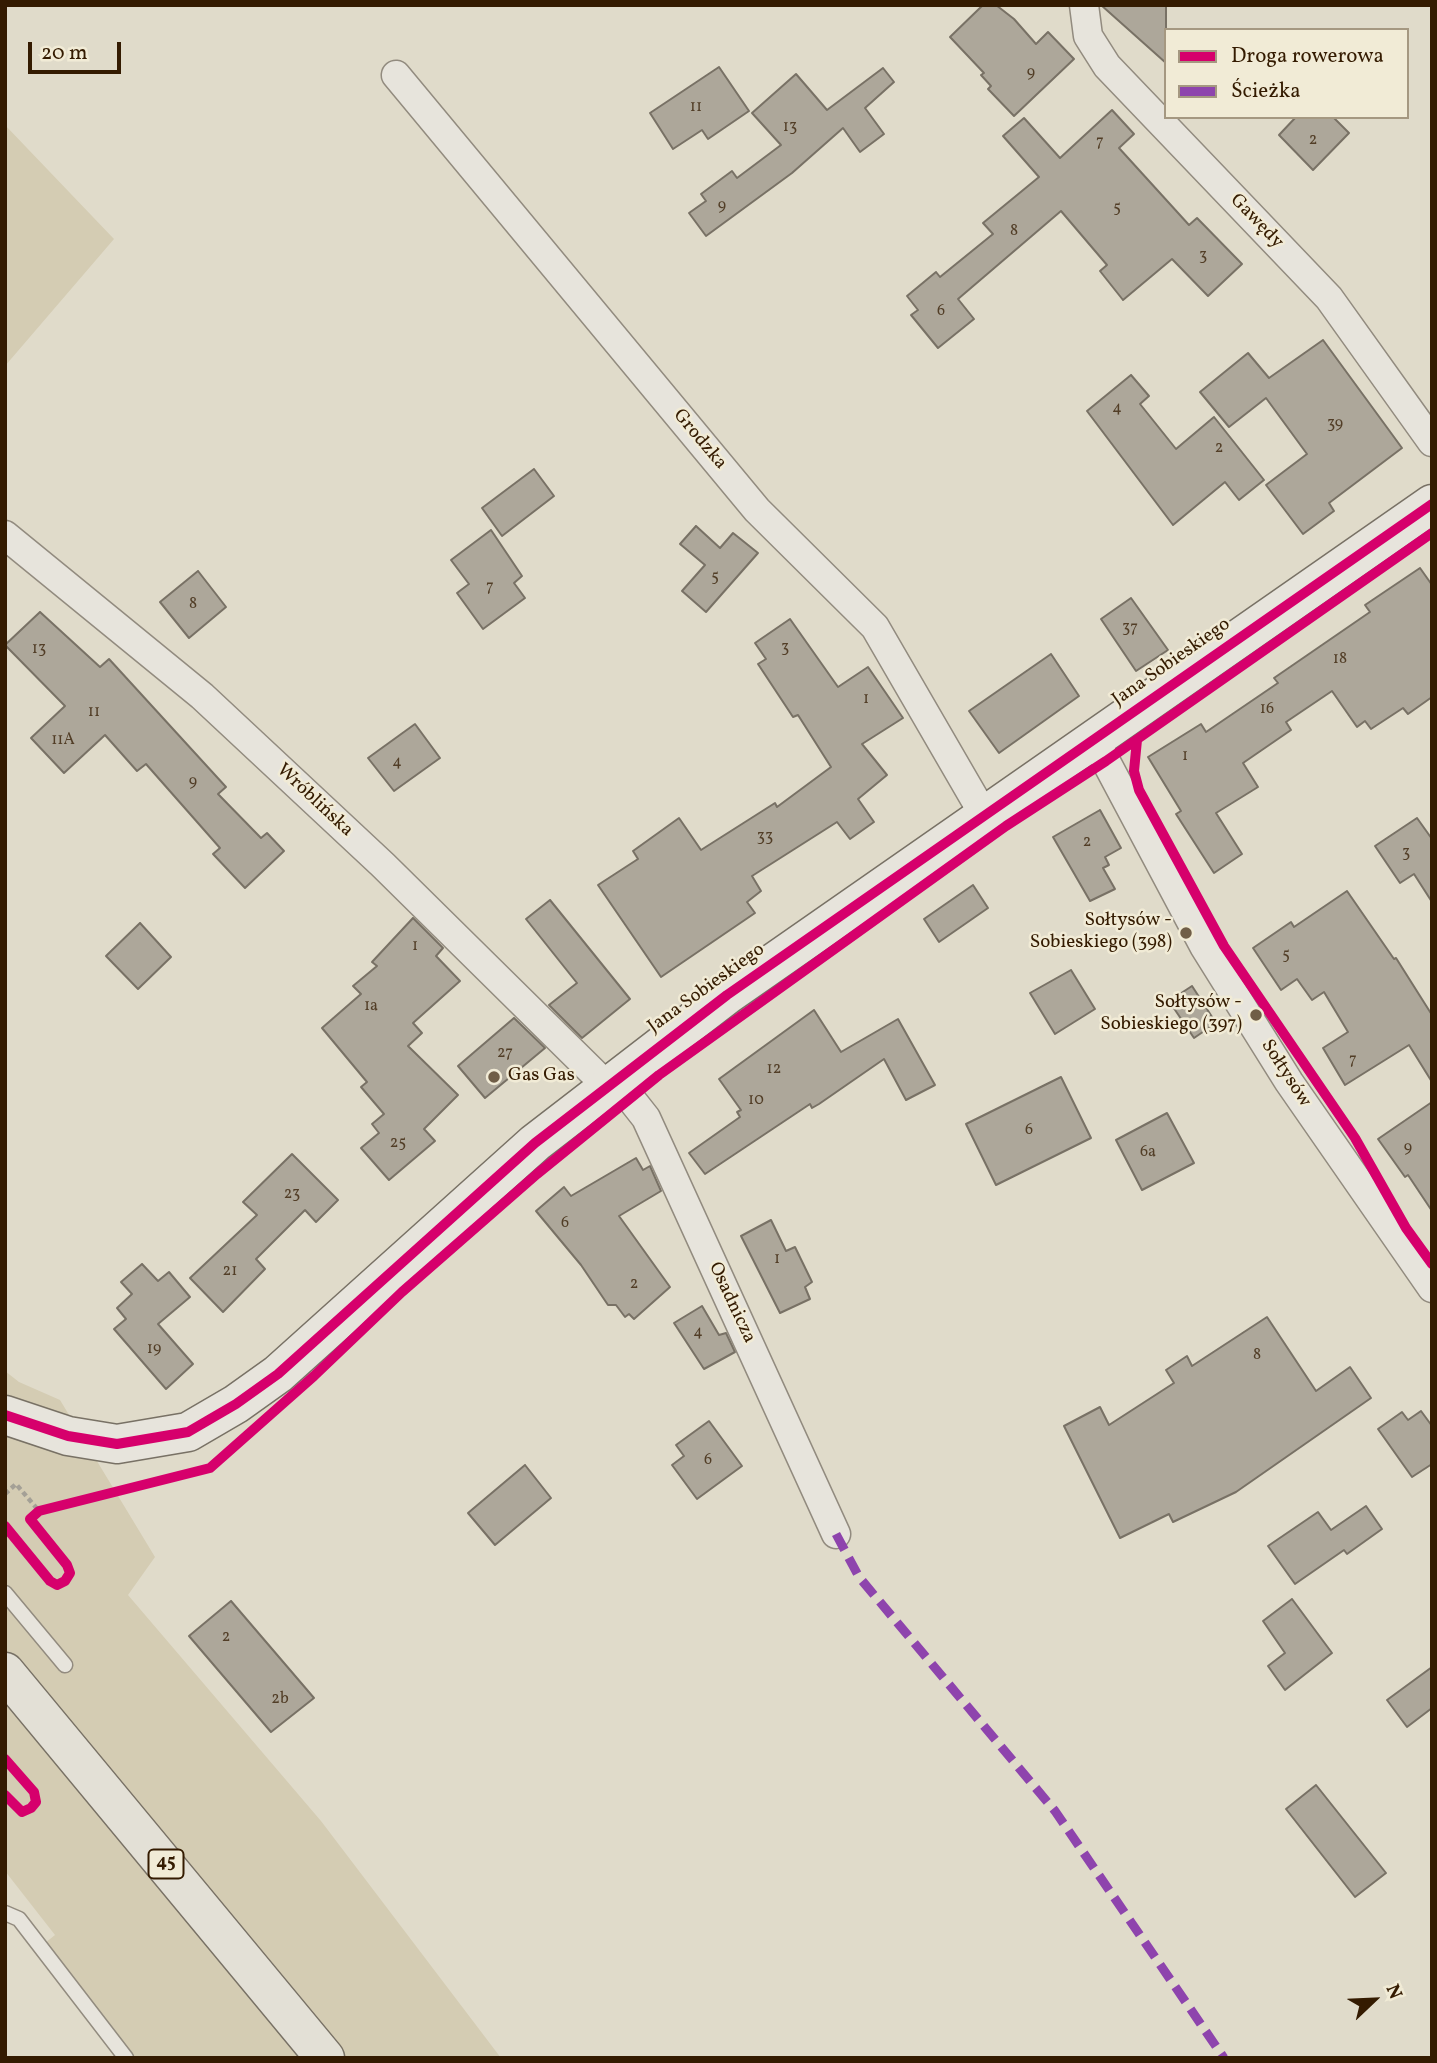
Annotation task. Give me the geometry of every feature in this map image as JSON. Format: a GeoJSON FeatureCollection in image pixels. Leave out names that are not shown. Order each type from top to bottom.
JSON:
{"type":"FeatureCollection","features":[{"type":"Feature","properties":{"kind":"main road","name":"45"},"geometry":{"type":"LineString","coordinates":[[5,1672],[325,2058]]}},
{"type":"Feature","properties":{"kind":"street","name":"Gawędy"},"geometry":{"type":"LineString","coordinates":[[1084,5],[1088,36],[1107,66],[1329,298],[1432,442]]}},
{"type":"Feature","properties":{"kind":"street","name":"Grodzka"},"geometry":{"type":"LineString","coordinates":[[396,75],[757,510],[875,627],[984,815]]}},
{"type":"Feature","properties":{"kind":"street","name":"Jana Sobieskiego"},"geometry":{"type":"LineString","coordinates":[[5,1415],[68,1436],[117,1444],[158,1439],[198,1427],[278,1374],[418,1245],[535,1143],[727,995],[1432,504]]}},
{"type":"Feature","properties":{"kind":"street","name":"Wróblińska"},"geometry":{"type":"LineString","coordinates":[[5,535],[202,696],[383,865],[607,1086]]}},
{"type":"Feature","properties":{"kind":"street","name":"Sołtysów"},"geometry":{"type":"LineString","coordinates":[[1094,739],[1204,946],[1289,1082],[1432,1288]]}},
{"type":"Feature","properties":{"kind":"street","name":"Osadnicza"},"geometry":{"type":"LineString","coordinates":[[607,1086],[631,1099],[646,1118],[836,1534]]}},
{"type":"Feature","properties":{"kind":"lane"},"geometry":{"type":"LineString","coordinates":[[5,1593],[65,1665]]}},
{"type":"Feature","properties":{"kind":"lane"},"geometry":{"type":"LineString","coordinates":[[5,1913],[19,1919],[126,2058]]}},
{"type":"Feature","properties":{"kind":"path"},"geometry":{"type":"LineString","coordinates":[[5,1494],[16,1485],[39,1511]]}},
{"type":"Feature","properties":{"kind":"shaded area"},"geometry":{"type":"Polygon","coordinates":[[[5,125],[114,239],[5,366],[5,125]]]}},
{"type":"Feature","properties":{"kind":"shaded area"},"geometry":{"type":"Polygon","coordinates":[[[5,1371],[19,1382],[60,1400],[155,1557],[128,1595],[321,1821],[501,2058],[126,2058],[40,1947],[55,1935],[5,1871],[5,1371]]]}},
{"type":"Feature","properties":{"kind":"building"},"geometry":{"type":"Polygon","coordinates":[[[983,5],[996,5],[1014,19],[1036,44],[1048,32],[1074,59],[1014,116],[988,89],[991,86],[981,75],[984,73],[950,37],[983,5]]]}},
{"type":"Feature","properties":{"kind":"building"},"geometry":{"type":"Polygon","coordinates":[[[1101,5],[1166,5],[1164,61],[1101,5]]]}},
{"type":"Feature","properties":{"kind":"building"},"geometry":{"type":"Polygon","coordinates":[[[719,67],[749,111],[708,139],[702,130],[673,149],[650,113],[719,67]]]}},
{"type":"Feature","properties":{"kind":"building"},"geometry":{"type":"Polygon","coordinates":[[[883,68],[894,82],[865,108],[884,134],[860,152],[843,128],[792,173],[706,236],[689,213],[706,201],[701,194],[732,171],[737,178],[781,145],[752,113],[796,74],[827,110],[883,68]]]}},
{"type":"Feature","properties":{"kind":"building"},"geometry":{"type":"Polygon","coordinates":[[[1112,110],[1134,134],[1119,148],[1189,225],[1197,218],[1242,264],[1208,296],[1172,259],[1123,300],[1100,271],[1107,265],[1061,211],[958,299],[974,319],[938,348],[911,315],[918,310],[907,296],[936,272],[940,277],[993,234],[983,223],[1039,177],[1003,136],[1024,118],[1060,158],[1112,110]]]}},
{"type":"Feature","properties":{"kind":"building"},"geometry":{"type":"Polygon","coordinates":[[[1294,119],[1335,119],[1349,133],[1313,170],[1279,135],[1294,119]]]}},
{"type":"Feature","properties":{"kind":"building"},"geometry":{"type":"Polygon","coordinates":[[[1323,340],[1402,448],[1329,503],[1334,511],[1303,534],[1266,485],[1307,454],[1266,398],[1229,427],[1200,392],[1248,353],[1269,378],[1323,340]]]}},
{"type":"Feature","properties":{"kind":"building"},"geometry":{"type":"Polygon","coordinates":[[[1131,375],[1149,396],[1140,404],[1176,449],[1214,417],[1264,480],[1239,500],[1225,482],[1173,525],[1087,411],[1131,375]]]}},
{"type":"Feature","properties":{"kind":"building"},"geometry":{"type":"Polygon","coordinates":[[[534,469],[554,496],[502,536],[482,508],[534,469]]]}},
{"type":"Feature","properties":{"kind":"building"},"geometry":{"type":"Polygon","coordinates":[[[696,526],[720,548],[733,533],[758,553],[706,612],[682,591],[705,565],[680,544],[696,526]]]}},
{"type":"Feature","properties":{"kind":"building"},"geometry":{"type":"Polygon","coordinates":[[[491,530],[522,576],[514,583],[525,598],[483,629],[457,593],[469,584],[451,560],[491,530]]]}},
{"type":"Feature","properties":{"kind":"building"},"geometry":{"type":"Polygon","coordinates":[[[1420,568],[1432,585],[1432,697],[1408,714],[1403,708],[1371,729],[1365,721],[1357,727],[1332,691],[1286,722],[1291,730],[1243,763],[1258,787],[1216,813],[1242,854],[1214,873],[1176,814],[1181,811],[1148,757],[1201,724],[1206,732],[1278,683],[1274,678],[1370,612],[1365,605],[1420,568]]]}},
{"type":"Feature","properties":{"kind":"building"},"geometry":{"type":"Polygon","coordinates":[[[198,571],[226,607],[189,638],[160,602],[198,571]]]}},
{"type":"Feature","properties":{"kind":"building"},"geometry":{"type":"Polygon","coordinates":[[[1131,598],[1168,650],[1136,671],[1101,619],[1131,598]]]}},
{"type":"Feature","properties":{"kind":"building"},"geometry":{"type":"Polygon","coordinates":[[[40,612],[100,667],[109,659],[226,787],[218,794],[261,838],[267,833],[284,851],[245,888],[213,854],[220,848],[146,764],[137,771],[105,735],[64,773],[31,738],[65,706],[5,645],[40,612]]]}},
{"type":"Feature","properties":{"kind":"building"},"geometry":{"type":"Polygon","coordinates":[[[790,619],[838,687],[868,667],[903,718],[862,744],[887,775],[858,799],[874,822],[850,839],[837,822],[752,876],[761,891],[747,902],[755,913],[661,977],[598,885],[638,859],[633,851],[679,818],[701,850],[775,803],[777,807],[831,767],[798,715],[793,717],[758,664],[766,659],[755,643],[790,619]]]}},
{"type":"Feature","properties":{"kind":"building"},"geometry":{"type":"Polygon","coordinates":[[[1051,654],[1079,696],[999,753],[969,711],[1051,654]]]}},
{"type":"Feature","properties":{"kind":"building"},"geometry":{"type":"Polygon","coordinates":[[[415,724],[440,758],[394,791],[368,758],[415,724]]]}},
{"type":"Feature","properties":{"kind":"building"},"geometry":{"type":"Polygon","coordinates":[[[1100,810],[1121,848],[1105,857],[1109,865],[1103,868],[1115,889],[1090,901],[1053,837],[1100,810]]]}},
{"type":"Feature","properties":{"kind":"building"},"geometry":{"type":"Polygon","coordinates":[[[1417,818],[1432,839],[1432,902],[1414,874],[1400,883],[1375,846],[1417,818]]]}},
{"type":"Feature","properties":{"kind":"building"},"geometry":{"type":"Polygon","coordinates":[[[973,885],[988,908],[939,942],[924,919],[973,885]]]}},
{"type":"Feature","properties":{"kind":"building"},"geometry":{"type":"Polygon","coordinates":[[[1347,891],[1394,959],[1396,958],[1432,1015],[1432,1082],[1409,1045],[1345,1085],[1323,1048],[1348,1032],[1324,992],[1312,1000],[1297,979],[1281,990],[1253,948],[1291,922],[1294,927],[1347,891]]]}},
{"type":"Feature","properties":{"kind":"building"},"geometry":{"type":"Polygon","coordinates":[[[550,900],[630,999],[582,1038],[549,1005],[577,983],[526,919],[550,900]]]}},
{"type":"Feature","properties":{"kind":"building"},"geometry":{"type":"Polygon","coordinates":[[[413,918],[443,948],[436,956],[460,981],[413,1023],[422,1033],[408,1046],[458,1095],[424,1129],[435,1141],[389,1180],[361,1148],[379,1133],[372,1124],[384,1114],[361,1087],[367,1082],[322,1028],[361,994],[353,986],[377,966],[372,962],[413,918]]]}},
{"type":"Feature","properties":{"kind":"building"},"geometry":{"type":"Polygon","coordinates":[[[140,923],[171,957],[138,989],[106,956],[140,923]]]}},
{"type":"Feature","properties":{"kind":"building"},"geometry":{"type":"Polygon","coordinates":[[[1071,970],[1095,1009],[1055,1034],[1030,993],[1071,970]]]}},
{"type":"Feature","properties":{"kind":"building"},"geometry":{"type":"Polygon","coordinates":[[[1192,986],[1216,1023],[1194,1038],[1169,1001],[1192,986]]]}},
{"type":"Feature","properties":{"kind":"building"},"geometry":{"type":"Polygon","coordinates":[[[814,1010],[841,1052],[898,1019],[935,1085],[906,1100],[884,1059],[819,1104],[812,1108],[810,1104],[705,1174],[689,1153],[740,1117],[737,1112],[741,1110],[719,1079],[814,1010]]]}},
{"type":"Feature","properties":{"kind":"building"},"geometry":{"type":"Polygon","coordinates":[[[514,1018],[545,1048],[485,1098],[458,1066],[514,1018]]]}},
{"type":"Feature","properties":{"kind":"building"},"geometry":{"type":"Polygon","coordinates":[[[1061,1077],[1091,1138],[996,1185],[966,1124],[1061,1077]]]}},
{"type":"Feature","properties":{"kind":"building"},"geometry":{"type":"Polygon","coordinates":[[[1432,1102],[1432,1211],[1408,1175],[1405,1177],[1378,1139],[1432,1102]]]}},
{"type":"Feature","properties":{"kind":"building"},"geometry":{"type":"Polygon","coordinates":[[[1167,1113],[1194,1163],[1142,1190],[1116,1140],[1167,1113]]]}},
{"type":"Feature","properties":{"kind":"building"},"geometry":{"type":"Polygon","coordinates":[[[292,1154],[338,1200],[316,1222],[305,1210],[256,1259],[265,1269],[223,1312],[190,1278],[257,1215],[243,1202],[292,1154]]]}},
{"type":"Feature","properties":{"kind":"building"},"geometry":{"type":"Polygon","coordinates":[[[636,1158],[643,1170],[650,1166],[661,1191],[619,1216],[670,1287],[634,1319],[629,1314],[625,1317],[616,1305],[608,1305],[581,1265],[536,1211],[564,1187],[571,1196],[636,1158]]]}},
{"type":"Feature","properties":{"kind":"building"},"geometry":{"type":"Polygon","coordinates":[[[771,1220],[786,1251],[795,1247],[812,1282],[805,1287],[810,1299],[780,1313],[741,1236],[771,1220]]]}},
{"type":"Feature","properties":{"kind":"building"},"geometry":{"type":"Polygon","coordinates":[[[142,1264],[158,1281],[169,1272],[190,1297],[158,1324],[193,1364],[166,1389],[114,1329],[126,1319],[117,1308],[132,1294],[121,1282],[142,1264]]]}},
{"type":"Feature","properties":{"kind":"building"},"geometry":{"type":"Polygon","coordinates":[[[702,1306],[719,1335],[726,1333],[735,1352],[704,1369],[674,1323],[702,1306]]]}},
{"type":"Feature","properties":{"kind":"building"},"geometry":{"type":"Polygon","coordinates":[[[1267,1317],[1316,1391],[1350,1367],[1371,1398],[1236,1492],[1173,1522],[1169,1514],[1120,1538],[1064,1426],[1100,1407],[1109,1425],[1174,1383],[1166,1370],[1187,1356],[1192,1366],[1267,1317]]]}},
{"type":"Feature","properties":{"kind":"building"},"geometry":{"type":"Polygon","coordinates":[[[1421,1411],[1432,1426],[1432,1464],[1412,1477],[1378,1429],[1402,1412],[1408,1420],[1421,1411]]]}},
{"type":"Feature","properties":{"kind":"building"},"geometry":{"type":"Polygon","coordinates":[[[709,1421],[742,1466],[697,1499],[672,1465],[684,1456],[676,1445],[709,1421]]]}},
{"type":"Feature","properties":{"kind":"building"},"geometry":{"type":"Polygon","coordinates":[[[525,1465],[551,1498],[495,1545],[468,1513],[525,1465]]]}},
{"type":"Feature","properties":{"kind":"building"},"geometry":{"type":"Polygon","coordinates":[[[1366,1506],[1382,1529],[1347,1554],[1344,1550],[1295,1584],[1268,1546],[1318,1512],[1331,1530],[1366,1506]]]}},
{"type":"Feature","properties":{"kind":"building"},"geometry":{"type":"Polygon","coordinates":[[[1292,1599],[1332,1653],[1285,1690],[1268,1666],[1285,1653],[1263,1621],[1292,1599]]]}},
{"type":"Feature","properties":{"kind":"building"},"geometry":{"type":"Polygon","coordinates":[[[231,1601],[314,1698],[271,1732],[189,1636],[231,1601]]]}},
{"type":"Feature","properties":{"kind":"building"},"geometry":{"type":"Polygon","coordinates":[[[1432,1667],[1432,1708],[1407,1727],[1387,1700],[1432,1667]]]}},
{"type":"Feature","properties":{"kind":"building"},"geometry":{"type":"Polygon","coordinates":[[[1316,1785],[1386,1873],[1355,1897],[1286,1809],[1316,1785]]]}},
{"type":"Feature","properties":{"kind":"marked path"},"geometry":{"type":"LineString","coordinates":[[836,1534],[859,1577],[1055,1811],[1224,2058]]}},
{"type":"Feature","properties":{"kind":"cycle path"},"geometry":{"type":"LineString","coordinates":[[5,1415],[68,1436],[117,1444],[188,1432],[236,1404],[278,1374],[535,1143],[727,995],[1432,504]]}},
{"type":"Feature","properties":{"kind":"cycle path"},"geometry":{"type":"LineString","coordinates":[[5,1526],[50,1581],[57,1585],[65,1581],[70,1573],[67,1565],[30,1519],[39,1511],[210,1468],[314,1376],[402,1292],[537,1174],[659,1075],[1006,826],[1106,761],[1432,533]]}},
{"type":"Feature","properties":{"kind":"cycle path"},"geometry":{"type":"LineString","coordinates":[[1137,740],[1134,771],[1139,790],[1224,946],[1355,1138],[1406,1228],[1432,1264]]}},
{"type":"Feature","properties":{"kind":"cycle path"},"geometry":{"type":"LineString","coordinates":[[5,1759],[34,1792],[36,1802],[22,1812],[5,1795]]}},
{"type":"Feature","properties":{"kind":"place","name":"Sołtysów - Sobieskiego (398)"},"geometry":{"type":"Point","coordinates":[1186,933]}},
{"type":"Feature","properties":{"kind":"place","name":"Sołtysów - Sobieskiego (397)"},"geometry":{"type":"Point","coordinates":[1256,1015]}},
{"type":"Feature","properties":{"kind":"place","name":"Gas Gas"},"geometry":{"type":"Point","coordinates":[494,1077]}}]}
